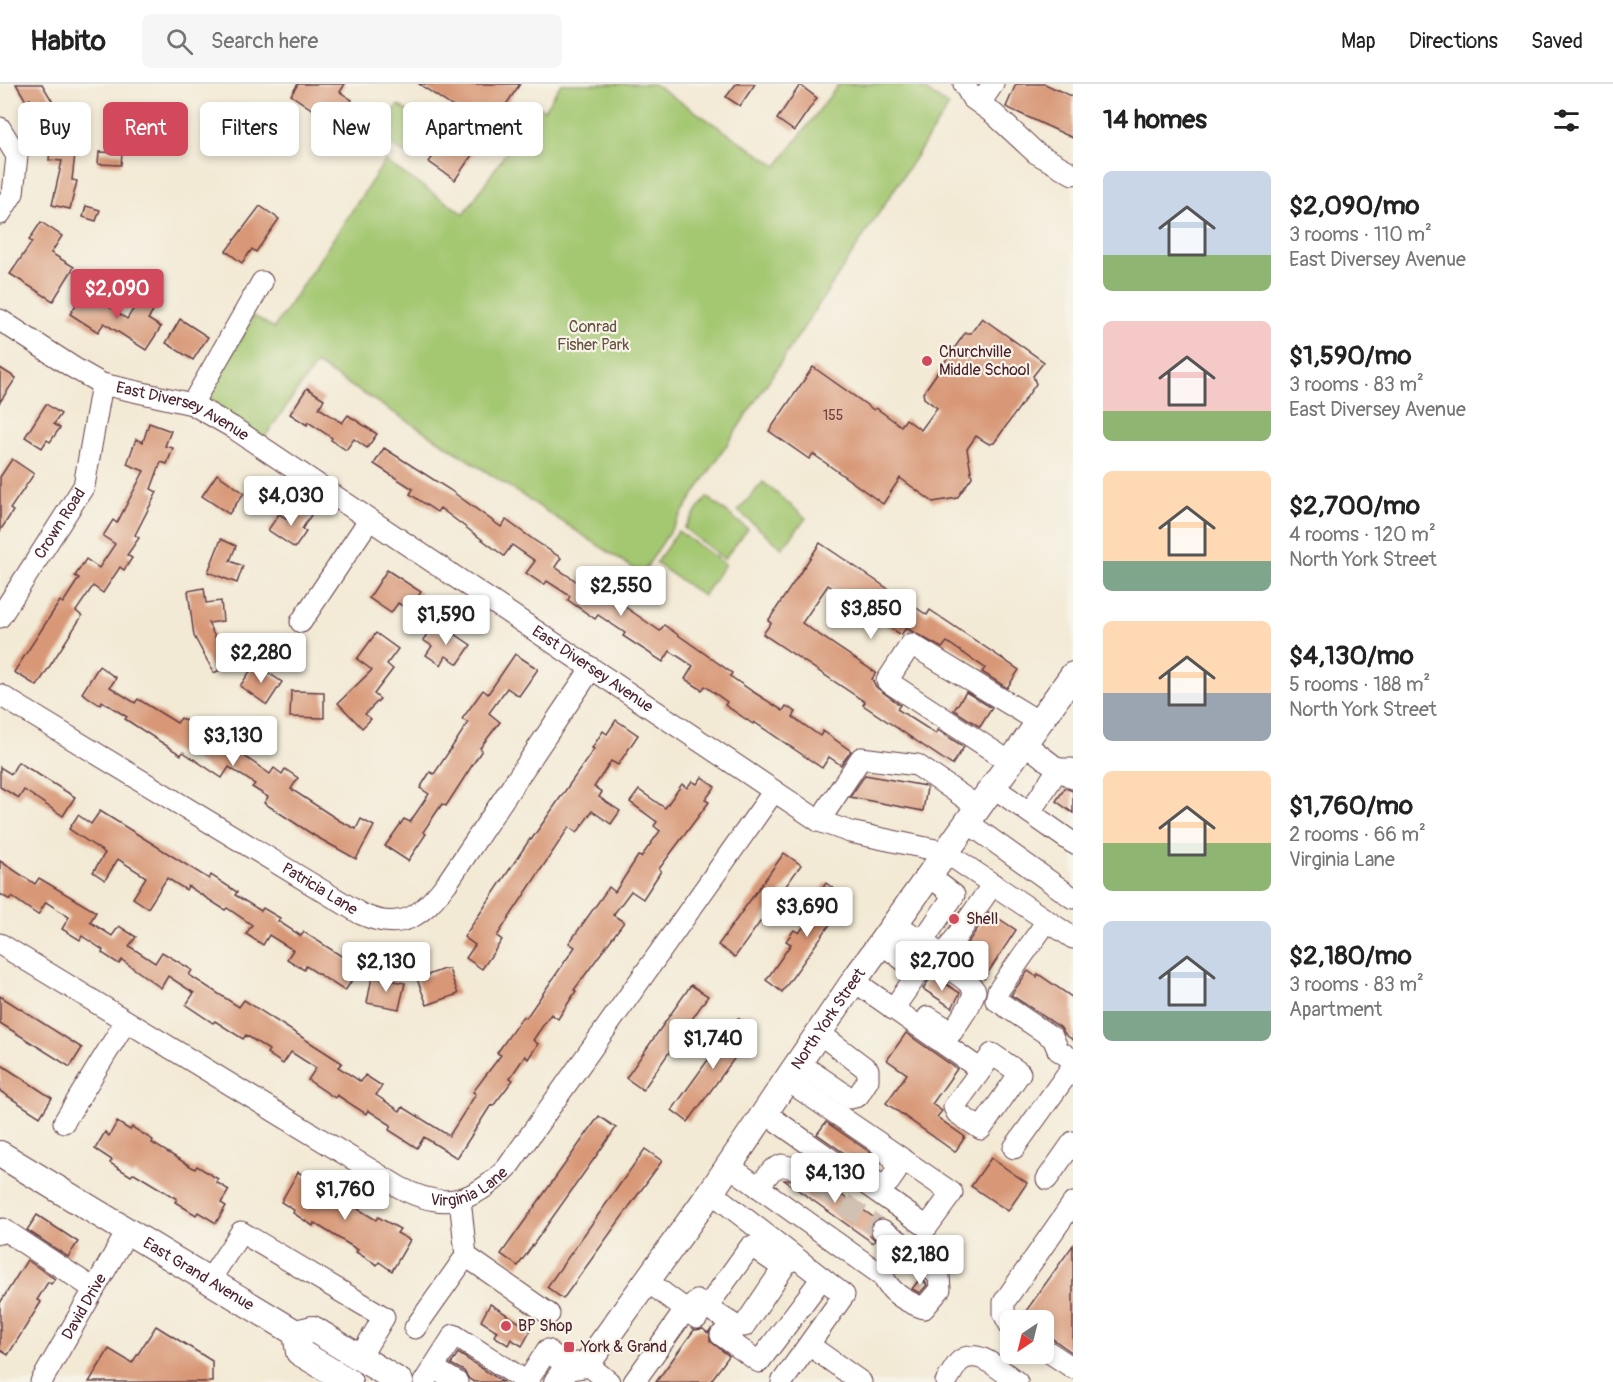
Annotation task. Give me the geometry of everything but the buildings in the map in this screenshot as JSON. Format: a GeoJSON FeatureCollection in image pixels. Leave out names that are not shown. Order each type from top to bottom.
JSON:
{"type":"FeatureCollection","features":[{"type":"Feature","properties":{"kind":"main road","name":"North York Street"},"geometry":{"type":"LineString","coordinates":[[575,1374],[647,1281],[711,1192],[854,981],[945,852],[1040,722],[1069,690]]}},
{"type":"Feature","properties":{"kind":"main road","name":"East Grand Avenue"},"geometry":{"type":"LineString","coordinates":[[0,1154],[296,1333],[313,1329],[400,1382]]}},
{"type":"Feature","properties":{"kind":"main road"},"geometry":{"type":"LineString","coordinates":[[296,1333],[299,1352],[349,1382]]}},
{"type":"Feature","properties":{"kind":"street"},"geometry":{"type":"LineString","coordinates":[[964,84],[972,98],[1015,132],[1036,153],[1073,174]]}},
{"type":"Feature","properties":{"kind":"street"},"geometry":{"type":"LineString","coordinates":[[980,103],[993,84]]}},
{"type":"Feature","properties":{"kind":"street"},"geometry":{"type":"LineString","coordinates":[[0,128],[17,156],[13,193],[0,214]]}},
{"type":"Feature","properties":{"kind":"street"},"geometry":{"type":"LineString","coordinates":[[192,404],[262,282]]}},
{"type":"Feature","properties":{"kind":"street","name":"East Diversey Avenue"},"geometry":{"type":"LineString","coordinates":[[0,320],[102,384],[192,404],[232,427],[819,821],[850,832],[945,852]]}},
{"type":"Feature","properties":{"kind":"street","name":"Crown Road"},"geometry":{"type":"LineString","coordinates":[[0,616],[84,486],[102,384]]}},
{"type":"Feature","properties":{"kind":"street"},"geometry":{"type":"LineString","coordinates":[[301,622],[369,520]]}},
{"type":"Feature","properties":{"kind":"street"},"geometry":{"type":"LineString","coordinates":[[1030,812],[1068,772],[1017,753],[887,681],[911,644],[1040,722]]}},
{"type":"Feature","properties":{"kind":"street","name":"Patricia Lane"},"geometry":{"type":"LineString","coordinates":[[0,695],[354,911],[372,919],[400,921],[411,919],[422,912],[447,883],[591,669]]}},
{"type":"Feature","properties":{"kind":"street"},"geometry":{"type":"LineString","coordinates":[[819,821],[861,758],[917,765],[980,805],[1073,898]]}},
{"type":"Feature","properties":{"kind":"street","name":"Virginia Lane"},"geometry":{"type":"LineString","coordinates":[[0,944],[399,1187],[428,1199],[445,1201],[460,1199],[491,1185],[507,1168],[774,791]]}},
{"type":"Feature","properties":{"kind":"street"},"geometry":{"type":"LineString","coordinates":[[980,805],[1030,812],[1073,843]]}},
{"type":"Feature","properties":{"kind":"street"},"geometry":{"type":"LineString","coordinates":[[945,852],[1073,939]]}},
{"type":"Feature","properties":{"kind":"street"},"geometry":{"type":"LineString","coordinates":[[922,942],[954,895],[929,876]]}},
{"type":"Feature","properties":{"kind":"street"},"geometry":{"type":"LineString","coordinates":[[888,933],[922,942],[943,956],[993,884]]}},
{"type":"Feature","properties":{"kind":"street"},"geometry":{"type":"LineString","coordinates":[[1047,921],[998,992],[996,999],[1053,1038],[1058,1050],[1073,1060]]}},
{"type":"Feature","properties":{"kind":"street"},"geometry":{"type":"LineString","coordinates":[[888,933],[919,972]]}},
{"type":"Feature","properties":{"kind":"street"},"geometry":{"type":"LineString","coordinates":[[854,981],[897,1004],[952,1032],[969,1006],[975,991],[952,971],[934,962],[919,972],[897,1004]]}},
{"type":"Feature","properties":{"kind":"street"},"geometry":{"type":"LineString","coordinates":[[897,1004],[981,1070]]}},
{"type":"Feature","properties":{"kind":"street"},"geometry":{"type":"LineString","coordinates":[[64,1122],[126,1021]]}},
{"type":"Feature","properties":{"kind":"street"},"geometry":{"type":"LineString","coordinates":[[793,1071],[850,1098],[858,1096],[868,1080],[868,1070],[819,1034]]}},
{"type":"Feature","properties":{"kind":"street"},"geometry":{"type":"LineString","coordinates":[[1014,1148],[1073,1066]]}},
{"type":"Feature","properties":{"kind":"street"},"geometry":{"type":"LineString","coordinates":[[793,1071],[895,1160],[896,1172],[890,1182],[882,1185],[841,1158],[831,1159]]}},
{"type":"Feature","properties":{"kind":"street"},"geometry":{"type":"LineString","coordinates":[[765,1113],[927,1227],[952,1192],[864,1132]]}},
{"type":"Feature","properties":{"kind":"street"},"geometry":{"type":"LineString","coordinates":[[1047,1179],[1073,1142]]}},
{"type":"Feature","properties":{"kind":"street"},"geometry":{"type":"LineString","coordinates":[[758,1187],[772,1170],[782,1165],[793,1168]]}},
{"type":"Feature","properties":{"kind":"street"},"geometry":{"type":"LineString","coordinates":[[729,1166],[883,1276],[888,1288],[909,1303],[924,1308],[940,1288],[939,1276],[899,1241],[882,1230]]}},
{"type":"Feature","properties":{"kind":"street"},"geometry":{"type":"LineString","coordinates":[[888,1199],[913,1166]]}},
{"type":"Feature","properties":{"kind":"street"},"geometry":{"type":"LineString","coordinates":[[711,1192],[788,1261]]}},
{"type":"Feature","properties":{"kind":"street"},"geometry":{"type":"LineString","coordinates":[[415,1328],[466,1256],[460,1199]]}},
{"type":"Feature","properties":{"kind":"street"},"geometry":{"type":"LineString","coordinates":[[1004,1310],[1004,1302],[1073,1203]]}},
{"type":"Feature","properties":{"kind":"street"},"geometry":{"type":"LineString","coordinates":[[0,1233],[3,1229],[94,1289]]}},
{"type":"Feature","properties":{"kind":"street","name":"David Drive"},"geometry":{"type":"LineString","coordinates":[[41,1382],[127,1232]]}},
{"type":"Feature","properties":{"kind":"street"},"geometry":{"type":"LineString","coordinates":[[209,1281],[241,1232],[384,1317],[360,1357]]}},
{"type":"Feature","properties":{"kind":"street"},"geometry":{"type":"LineString","coordinates":[[634,1382],[706,1320],[750,1247],[788,1261],[822,1278],[844,1295],[809,1345],[791,1379]]}},
{"type":"Feature","properties":{"kind":"street"},"geometry":{"type":"LineString","coordinates":[[466,1256],[549,1314]]}},
{"type":"Feature","properties":{"kind":"street"},"geometry":{"type":"LineString","coordinates":[[706,1320],[744,1326],[788,1261]]}},
{"type":"Feature","properties":{"kind":"street"},"geometry":{"type":"LineString","coordinates":[[647,1281],[706,1320],[759,1362],[822,1278]]}},
{"type":"Feature","properties":{"kind":"street"},"geometry":{"type":"LineString","coordinates":[[457,1382],[428,1375],[454,1335],[520,1380],[547,1350],[575,1374],[609,1382]]}},
{"type":"Feature","properties":{"kind":"street"},"geometry":{"type":"LineString","coordinates":[[809,1345],[861,1382]]}},
{"type":"Feature","properties":{"kind":"street"},"geometry":{"type":"LineString","coordinates":[[946,1382],[959,1363],[966,1357],[973,1356],[980,1357],[1017,1382]]}},
{"type":"Feature","properties":{"kind":"street"},"geometry":{"type":"LineString","coordinates":[[1054,1356],[1073,1368]]}},
{"type":"Feature","properties":{"kind":"green space","name":"Conrad Fisher Park"},"geometry":{"type":"Polygon","coordinates":[[[561,84],[654,84],[777,166],[839,84],[916,84],[949,106],[642,574],[438,440],[316,364],[264,438],[208,403],[206,399],[254,316],[274,328],[385,161],[464,214],[504,156],[543,156],[544,110],[561,84]]]}},
{"type":"Feature","properties":{"kind":"green space"},"geometry":{"type":"Polygon","coordinates":[[[398,105],[403,108],[403,152],[391,145],[391,116],[398,105]]]}},
{"type":"Feature","properties":{"kind":"green space"},"geometry":{"type":"Polygon","coordinates":[[[763,482],[806,518],[782,548],[738,511],[763,482]]]}},
{"type":"Feature","properties":{"kind":"green space"},"geometry":{"type":"Polygon","coordinates":[[[707,497],[748,529],[724,559],[684,528],[707,497]]]}},
{"type":"Feature","properties":{"kind":"green space"},"geometry":{"type":"Polygon","coordinates":[[[678,531],[725,564],[703,596],[656,563],[678,531]]]}},
{"type":"Feature","properties":{"kind":"tunnel"},"geometry":{"type":"LineString","coordinates":[[793,1168],[882,1230]]}},
{"type":"Feature","properties":{"kind":"place","name":"Churchville Middle School"},"geometry":{"type":"Point","coordinates":[927,361]}},
{"type":"Feature","properties":{"kind":"place","name":"Shell"},"geometry":{"type":"Point","coordinates":[954,919]}},
{"type":"Feature","properties":{"kind":"place","name":"BP Shop"},"geometry":{"type":"Point","coordinates":[506,1326]}},
{"type":"Feature","properties":{"kind":"place","name":"York & Grand"},"geometry":{"type":"Point","coordinates":[569,1347]}}]}
